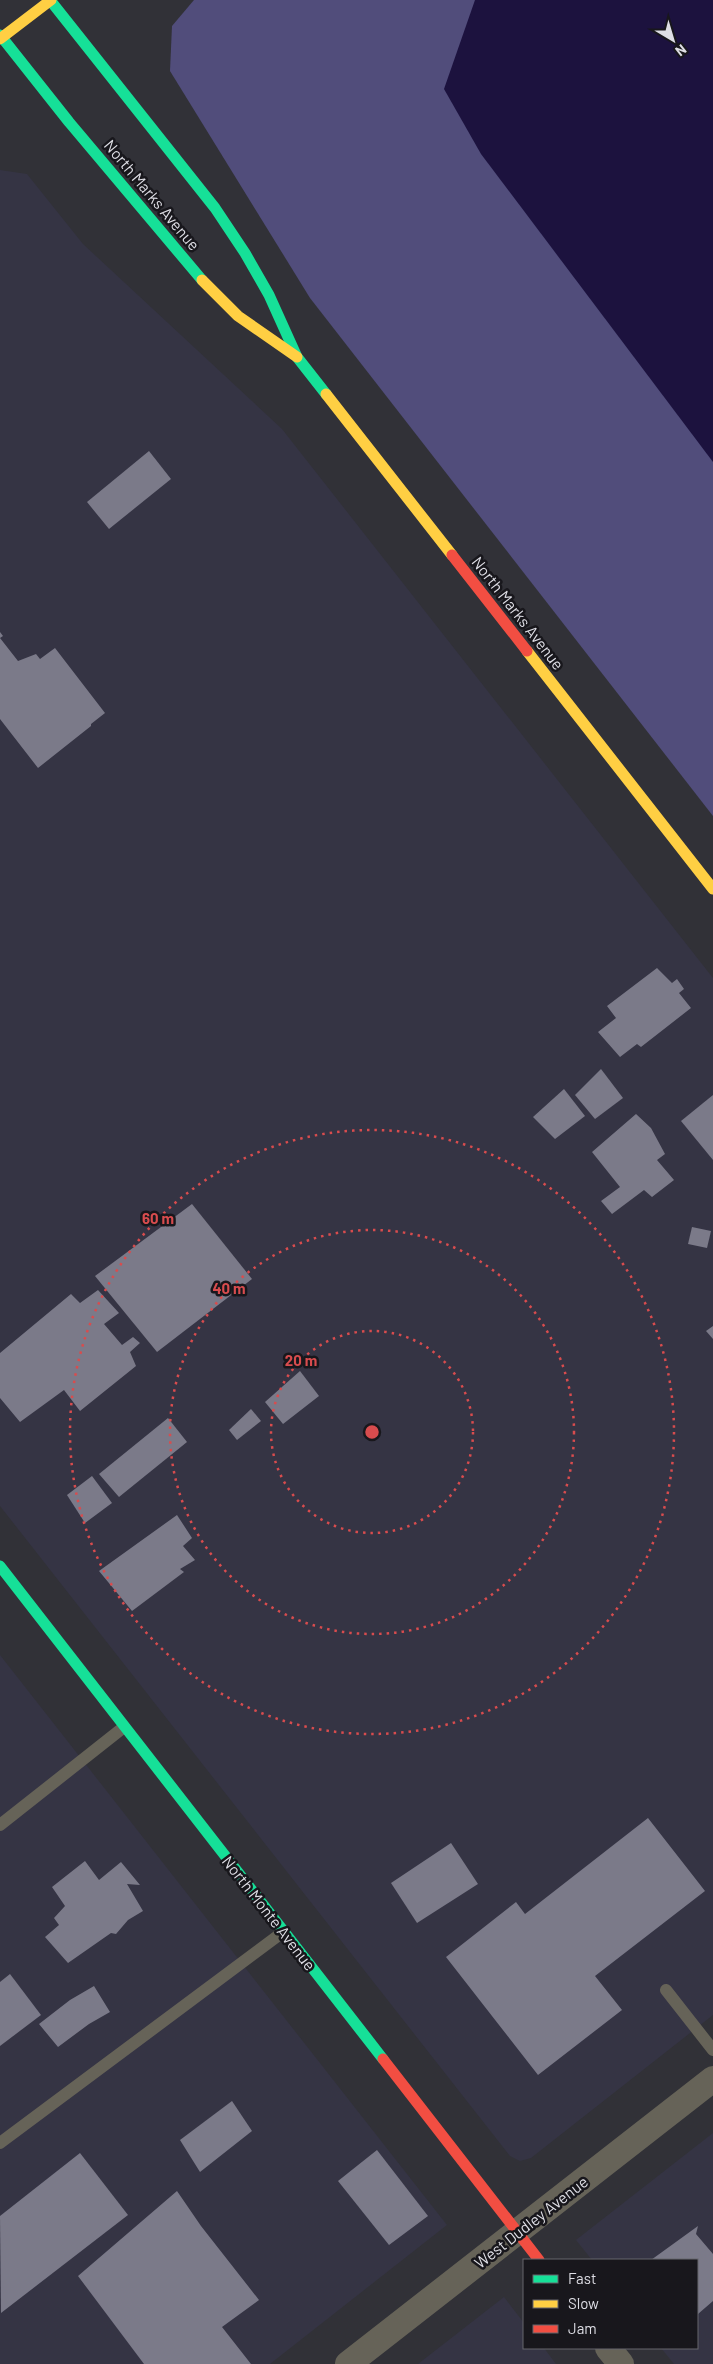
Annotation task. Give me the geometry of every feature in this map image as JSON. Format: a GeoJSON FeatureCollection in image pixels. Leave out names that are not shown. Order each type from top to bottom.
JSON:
{"type":"FeatureCollection","features":[{"type":"Feature","properties":{"kind":"main road"},"geometry":{"type":"LineString","coordinates":[[1,37],[50,0]]}},
{"type":"Feature","properties":{"kind":"main road","name":"North Marks Avenue"},"geometry":{"type":"LineString","coordinates":[[50,0],[215,208],[246,253],[270,295],[297,357],[713,889]]}},
{"type":"Feature","properties":{"kind":"main road","name":"North Marks Avenue"},"geometry":{"type":"LineString","coordinates":[[1,37],[69,122],[204,282],[238,316],[297,357]]}},
{"type":"Feature","properties":{"kind":"main road","name":"North Monte Avenue"},"geometry":{"type":"LineString","coordinates":[[0,1566],[538,2259]]}},
{"type":"Feature","properties":{"kind":"street","name":"West Dudley Avenue"},"geometry":{"type":"LineString","coordinates":[[348,2364],[713,2079]]}},
{"type":"Feature","properties":{"kind":"street"},"geometry":{"type":"LineString","coordinates":[[609,2349],[621,2364]]}},
{"type":"Feature","properties":{"kind":"lane"},"geometry":{"type":"LineString","coordinates":[[0,1826],[124,1727]]}},
{"type":"Feature","properties":{"kind":"lane"},"geometry":{"type":"LineString","coordinates":[[0,2143],[283,1932]]}},
{"type":"Feature","properties":{"kind":"lane"},"geometry":{"type":"LineString","coordinates":[[666,1990],[713,2050]]}},
{"type":"Feature","properties":{"kind":"shaded area"},"geometry":{"type":"Polygon","coordinates":[[[194,0],[713,0],[713,816],[310,298],[170,71],[172,26],[194,0]]]}},
{"type":"Feature","properties":{"kind":"shaded area"},"geometry":{"type":"Polygon","coordinates":[[[475,0],[713,0],[713,462],[481,154],[444,89],[475,0]]]}},
{"type":"Feature","properties":{"kind":"shaded area"},"geometry":{"type":"Polygon","coordinates":[[[0,170],[27,174],[83,244],[282,429],[713,978],[713,2015],[531,2158],[520,2161],[510,2156],[0,1506],[0,170]]]}},
{"type":"Feature","properties":{"kind":"shaded area"},"geometry":{"type":"Polygon","coordinates":[[[0,1655],[447,2225],[270,2364],[0,2364],[0,1655]]]}},
{"type":"Feature","properties":{"kind":"shaded area"},"geometry":{"type":"Polygon","coordinates":[[[713,2133],[713,2364],[674,2364],[662,2349],[698,2349],[698,2259],[591,2259],[576,2240],[713,2133]]]}},
{"type":"Feature","properties":{"kind":"shaded area"},"geometry":{"type":"Polygon","coordinates":[[[504,2297],[523,2322],[523,2349],[545,2349],[556,2364],[418,2364],[504,2297]]]}},
{"type":"Feature","properties":{"kind":"building"},"geometry":{"type":"Polygon","coordinates":[[[149,451],[171,479],[109,529],[87,502],[149,451]]]}},
{"type":"Feature","properties":{"kind":"building"},"geometry":{"type":"Polygon","coordinates":[[[0,638],[18,661],[36,654],[40,659],[55,648],[105,713],[38,768],[0,719],[0,638]]]}},
{"type":"Feature","properties":{"kind":"building"},"geometry":{"type":"Polygon","coordinates":[[[657,968],[672,983],[677,979],[684,989],[679,993],[691,1008],[641,1047],[637,1044],[620,1057],[598,1032],[616,1018],[607,1006],[657,968]]]}},
{"type":"Feature","properties":{"kind":"building"},"geometry":{"type":"Polygon","coordinates":[[[601,1069],[623,1098],[595,1119],[575,1095],[601,1069]]]}},
{"type":"Feature","properties":{"kind":"building"},"geometry":{"type":"Polygon","coordinates":[[[564,1089],[585,1116],[555,1139],[533,1117],[564,1089]]]}},
{"type":"Feature","properties":{"kind":"building"},"geometry":{"type":"Polygon","coordinates":[[[713,1095],[713,1160],[681,1121],[713,1095]]]}},
{"type":"Feature","properties":{"kind":"building"},"geometry":{"type":"Polygon","coordinates":[[[636,1114],[651,1128],[665,1154],[657,1160],[674,1180],[652,1197],[644,1190],[612,1214],[601,1201],[620,1187],[592,1152],[636,1114]]]}},
{"type":"Feature","properties":{"kind":"building"},"geometry":{"type":"Polygon","coordinates":[[[192,1204],[252,1279],[157,1352],[95,1276],[192,1204]]]}},
{"type":"Feature","properties":{"kind":"building"},"geometry":{"type":"Polygon","coordinates":[[[692,1227],[711,1231],[707,1248],[688,1244],[692,1227]]]}},
{"type":"Feature","properties":{"kind":"building"},"geometry":{"type":"Polygon","coordinates":[[[98,1290],[119,1313],[104,1324],[122,1345],[133,1337],[140,1343],[130,1352],[136,1366],[80,1411],[64,1390],[20,1422],[0,1398],[0,1353],[71,1294],[80,1303],[98,1290]]]}},
{"type":"Feature","properties":{"kind":"building"},"geometry":{"type":"Polygon","coordinates":[[[713,1326],[713,1339],[706,1331],[713,1326]]]}},
{"type":"Feature","properties":{"kind":"building"},"geometry":{"type":"Polygon","coordinates":[[[300,1371],[319,1396],[283,1424],[265,1402],[300,1371]]]}},
{"type":"Feature","properties":{"kind":"building"},"geometry":{"type":"Polygon","coordinates":[[[251,1409],[261,1421],[237,1440],[229,1430],[251,1409]]]}},
{"type":"Feature","properties":{"kind":"building"},"geometry":{"type":"Polygon","coordinates":[[[168,1418],[187,1442],[119,1497],[99,1474],[168,1418]]]}},
{"type":"Feature","properties":{"kind":"building"},"geometry":{"type":"Polygon","coordinates":[[[92,1476],[112,1503],[85,1523],[67,1495],[92,1476]]]}},
{"type":"Feature","properties":{"kind":"building"},"geometry":{"type":"Polygon","coordinates":[[[177,1515],[192,1538],[183,1546],[195,1560],[180,1569],[184,1572],[132,1611],[99,1571],[177,1515]]]}},
{"type":"Feature","properties":{"kind":"building"},"geometry":{"type":"Polygon","coordinates":[[[648,1818],[705,1891],[595,1976],[622,2010],[538,2075],[446,1957],[516,1902],[525,1914],[648,1818]]]}},
{"type":"Feature","properties":{"kind":"building"},"geometry":{"type":"Polygon","coordinates":[[[451,1843],[478,1884],[417,1923],[391,1883],[451,1843]]]}},
{"type":"Feature","properties":{"kind":"building"},"geometry":{"type":"Polygon","coordinates":[[[85,1861],[99,1880],[121,1862],[140,1885],[127,1884],[143,1911],[128,1920],[116,1934],[111,1933],[68,1963],[45,1937],[59,1925],[54,1918],[65,1906],[52,1887],[85,1861]]]}},
{"type":"Feature","properties":{"kind":"building"},"geometry":{"type":"Polygon","coordinates":[[[10,1974],[41,2015],[0,2046],[0,1982],[10,1974]]]}},
{"type":"Feature","properties":{"kind":"building"},"geometry":{"type":"Polygon","coordinates":[[[94,1986],[110,2012],[89,2024],[58,2047],[39,2024],[70,2000],[94,1986]]]}},
{"type":"Feature","properties":{"kind":"building"},"geometry":{"type":"Polygon","coordinates":[[[232,2101],[252,2131],[200,2172],[180,2140],[232,2101]]]}},
{"type":"Feature","properties":{"kind":"building"},"geometry":{"type":"Polygon","coordinates":[[[377,2150],[428,2216],[389,2245],[338,2181],[377,2150]]]}},
{"type":"Feature","properties":{"kind":"building"},"geometry":{"type":"Polygon","coordinates":[[[80,2153],[128,2215],[1,2313],[0,2216],[80,2153]]]}},
{"type":"Feature","properties":{"kind":"building"},"geometry":{"type":"Polygon","coordinates":[[[177,2191],[201,2226],[259,2300],[222,2327],[251,2364],[144,2364],[78,2276],[177,2191]]]}},
{"type":"Feature","properties":{"kind":"building"},"geometry":{"type":"Polygon","coordinates":[[[698,2226],[696,2234],[713,2254],[713,2301],[698,2314],[698,2259],[652,2259],[698,2226]]]}},
{"type":"Feature","properties":{"kind":"traffic: fast"},"geometry":{"type":"LineString","coordinates":[[50,0],[215,208],[245,253],[269,295],[297,357],[326,394]]}},
{"type":"Feature","properties":{"kind":"traffic: fast"},"geometry":{"type":"LineString","coordinates":[[0,35],[69,122],[202,280]]}},
{"type":"Feature","properties":{"kind":"traffic: fast"},"geometry":{"type":"LineString","coordinates":[[0,1566],[383,2059]]}},
{"type":"Feature","properties":{"kind":"traffic: slow"},"geometry":{"type":"LineString","coordinates":[[0,39],[51,0]]}},
{"type":"Feature","properties":{"kind":"traffic: slow"},"geometry":{"type":"LineString","coordinates":[[202,280],[238,316],[297,357]]}},
{"type":"Feature","properties":{"kind":"traffic: slow"},"geometry":{"type":"LineString","coordinates":[[326,394],[452,555]]}},
{"type":"Feature","properties":{"kind":"traffic: slow"},"geometry":{"type":"LineString","coordinates":[[527,651],[713,889]]}},
{"type":"Feature","properties":{"kind":"traffic: jam"},"geometry":{"type":"LineString","coordinates":[[452,555],[527,651]]}},
{"type":"Feature","properties":{"kind":"traffic: jam"},"geometry":{"type":"LineString","coordinates":[[383,2059],[538,2259]]}}]}
